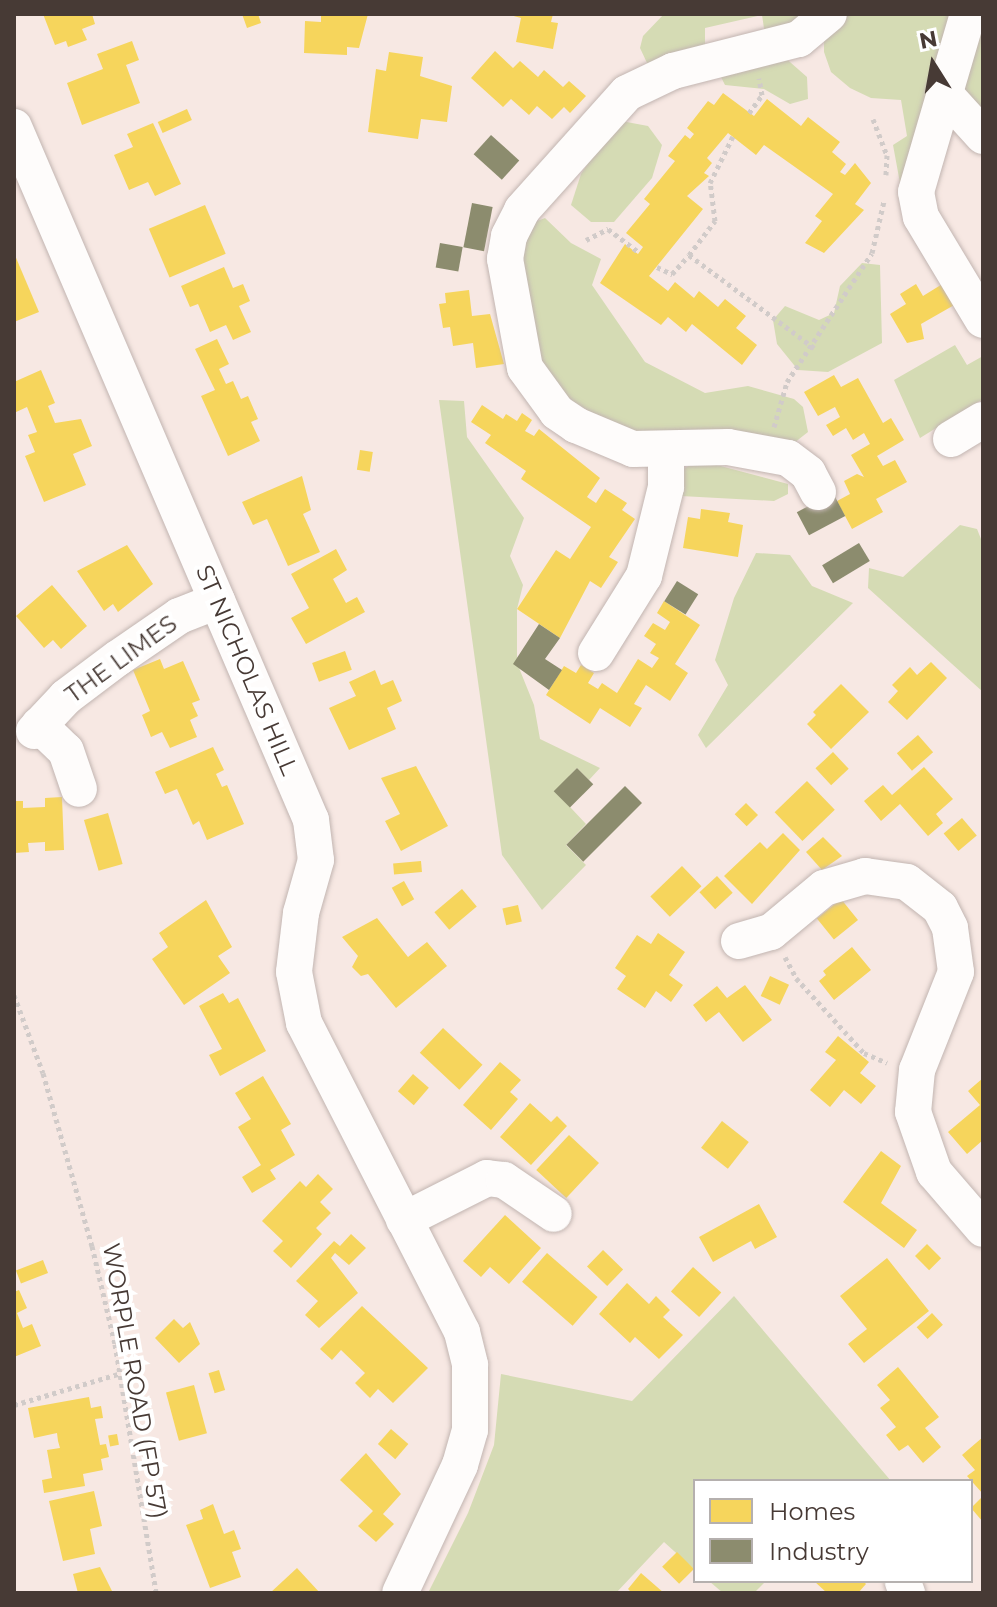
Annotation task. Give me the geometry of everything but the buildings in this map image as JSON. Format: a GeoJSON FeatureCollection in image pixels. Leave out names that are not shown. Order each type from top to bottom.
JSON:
{"type":"FeatureCollection","features":[{"type":"Feature","properties":{"kind":"street"},"geometry":{"type":"LineString","coordinates":[[818,492],[808,473],[769,453],[728,447],[633,449],[576,425],[541,394],[525,368],[515,327],[505,259],[509,236],[522,210],[627,93],[673,71],[799,39],[829,14]]}},
{"type":"Feature","properties":{"kind":"street"},"geometry":{"type":"LineString","coordinates":[[968,14],[916,192],[921,217],[983,320]]}},
{"type":"Feature","properties":{"kind":"street"},"geometry":{"type":"LineString","coordinates":[[944,93],[983,136]]}},
{"type":"Feature","properties":{"kind":"street","name":"ST NICHOLAS HILL"},"geometry":{"type":"LineString","coordinates":[[14,127],[316,840],[295,946],[296,1002],[462,1332],[473,1397],[460,1465],[400,1593]]}},
{"type":"Feature","properties":{"kind":"street"},"geometry":{"type":"LineString","coordinates":[[951,439],[983,420]]}},
{"type":"Feature","properties":{"kind":"street"},"geometry":{"type":"LineString","coordinates":[[596,653],[644,576],[666,487],[666,450]]}},
{"type":"Feature","properties":{"kind":"street","name":"THE LIMES"},"geometry":{"type":"LineString","coordinates":[[79,789],[66,751],[37,728],[66,697],[118,658],[179,616],[217,601]]}},
{"type":"Feature","properties":{"kind":"street"},"geometry":{"type":"LineString","coordinates":[[755,936],[843,879],[887,877],[925,892],[950,928],[956,972],[916,1073],[913,1112],[924,1154],[983,1229]]}},
{"type":"Feature","properties":{"kind":"street"},"geometry":{"type":"LineString","coordinates":[[404,1220],[487,1178],[504,1180],[554,1214]]}},
{"type":"Feature","properties":{"kind":"path"},"geometry":{"type":"LineString","coordinates":[[769,453],[787,382],[814,348],[872,253],[881,220],[887,155],[873,119]]}},
{"type":"Feature","properties":{"kind":"path"},"geometry":{"type":"LineString","coordinates":[[657,267],[672,274],[715,221],[710,183],[733,136]]}},
{"type":"Feature","properties":{"kind":"path"},"geometry":{"type":"LineString","coordinates":[[586,240],[608,229],[639,252]]}},
{"type":"Feature","properties":{"kind":"path"},"geometry":{"type":"LineString","coordinates":[[689,255],[814,348]]}},
{"type":"Feature","properties":{"kind":"path"},"geometry":{"type":"LineString","coordinates":[[755,936],[864,1053],[916,1073]]}},
{"type":"Feature","properties":{"kind":"path","name":"WORPLE ROAD (FP 57)"},"geometry":{"type":"LineString","coordinates":[[14,995],[43,1073],[92,1246],[156,1593]]}},
{"type":"Feature","properties":{"kind":"path"},"geometry":{"type":"LineString","coordinates":[[14,1405],[118,1374]]}},
{"type":"Feature","properties":{"kind":"green space"},"geometry":{"type":"Polygon","coordinates":[[[664,14],[810,14],[765,35],[762,15],[705,28],[705,52],[648,65],[640,48],[643,36],[664,14]]]}},
{"type":"Feature","properties":{"kind":"green space"},"geometry":{"type":"Polygon","coordinates":[[[844,14],[956,14],[900,183],[893,145],[907,136],[901,100],[871,98],[850,88],[831,72],[824,52],[824,36],[844,14]]]}},
{"type":"Feature","properties":{"kind":"green space"},"geometry":{"type":"Polygon","coordinates":[[[983,14],[983,117],[961,96],[983,14]]]}},
{"type":"Feature","properties":{"kind":"green space"},"geometry":{"type":"Polygon","coordinates":[[[782,55],[807,77],[808,99],[790,104],[764,89],[725,85],[719,73],[782,55]]]}},
{"type":"Feature","properties":{"kind":"green space"},"geometry":{"type":"Polygon","coordinates":[[[616,120],[648,126],[662,145],[652,178],[614,222],[591,222],[571,205],[581,174],[616,120]]]}},
{"type":"Feature","properties":{"kind":"green space"},"geometry":{"type":"Polygon","coordinates":[[[545,218],[571,243],[601,259],[592,285],[645,362],[705,393],[748,386],[794,399],[803,407],[808,432],[794,443],[673,440],[615,428],[568,398],[536,360],[515,273],[524,226],[545,218]]]}},
{"type":"Feature","properties":{"kind":"green space"},"geometry":{"type":"Polygon","coordinates":[[[862,263],[880,265],[882,343],[828,372],[798,370],[777,344],[773,320],[785,306],[819,320],[834,313],[840,286],[862,263]]]}},
{"type":"Feature","properties":{"kind":"green space"},"geometry":{"type":"Polygon","coordinates":[[[955,345],[967,365],[983,356],[983,399],[920,438],[894,380],[955,345]]]}},
{"type":"Feature","properties":{"kind":"green space"},"geometry":{"type":"Polygon","coordinates":[[[439,400],[464,401],[467,437],[524,518],[510,556],[523,585],[517,609],[517,663],[534,705],[540,739],[600,768],[589,780],[577,768],[555,791],[586,824],[566,845],[586,865],[542,910],[502,855],[439,400]]]}},
{"type":"Feature","properties":{"kind":"green space"},"geometry":{"type":"Polygon","coordinates":[[[698,460],[788,484],[788,494],[774,501],[681,496],[677,473],[698,460]]]}},
{"type":"Feature","properties":{"kind":"green space"},"geometry":{"type":"Polygon","coordinates":[[[960,525],[977,529],[983,544],[983,692],[868,588],[869,568],[903,577],[960,525]]]}},
{"type":"Feature","properties":{"kind":"green space"},"geometry":{"type":"Polygon","coordinates":[[[756,553],[790,555],[812,586],[853,603],[706,748],[698,735],[728,685],[715,660],[734,598],[756,553]]]}},
{"type":"Feature","properties":{"kind":"green space"},"geometry":{"type":"Polygon","coordinates":[[[734,1296],[889,1479],[693,1479],[693,1568],[664,1542],[616,1593],[428,1593],[468,1513],[494,1445],[501,1374],[632,1401],[734,1296]]]}},
{"type":"Feature","properties":{"kind":"green space"},"geometry":{"type":"Polygon","coordinates":[[[711,1583],[764,1583],[754,1593],[723,1593],[711,1583]]]}}]}
